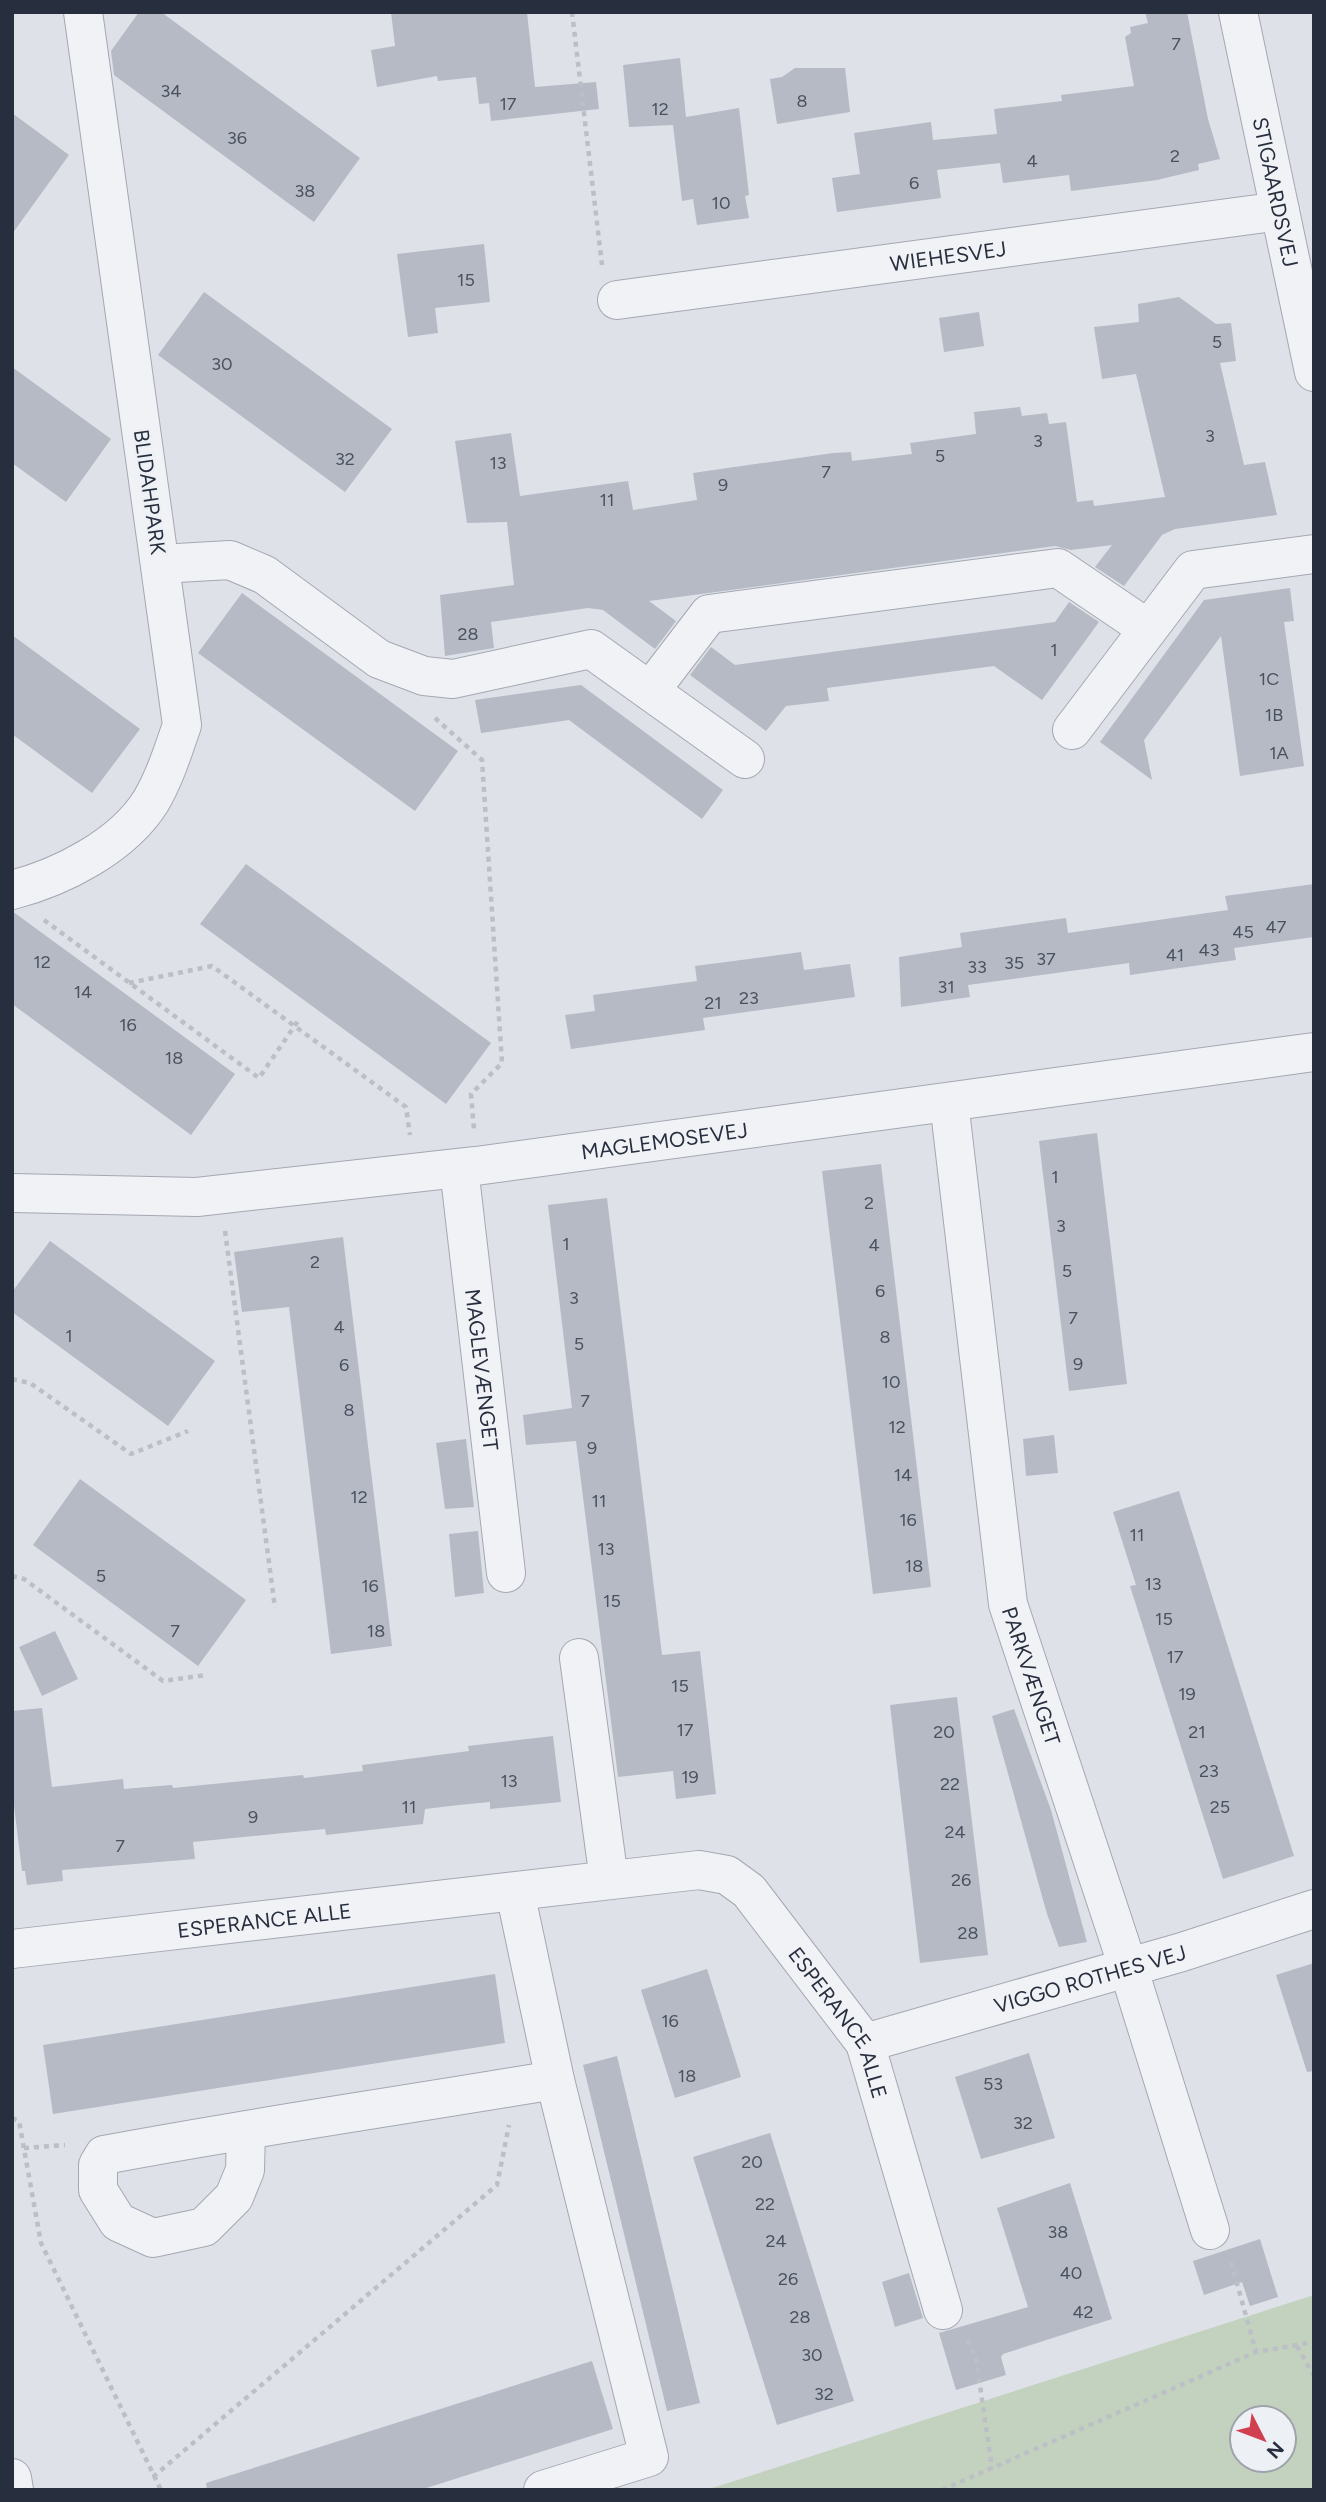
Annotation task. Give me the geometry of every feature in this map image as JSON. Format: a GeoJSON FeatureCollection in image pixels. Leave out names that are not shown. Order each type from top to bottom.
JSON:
{"type":"FeatureCollection","features":[{"type":"Feature","properties":{"kind":"street","name":"BLIDAHPARK"},"geometry":{"type":"LineString","coordinates":[[23,901],[117,837],[150,803],[169,766],[182,725],[83,12]]}},
{"type":"Feature","properties":{"kind":"street","name":"STIGAARDSVEJ"},"geometry":{"type":"LineString","coordinates":[[1238,12],[1314,372]]}},
{"type":"Feature","properties":{"kind":"street","name":"WIEHESVEJ"},"geometry":{"type":"LineString","coordinates":[[617,300],[1280,211]]}},
{"type":"Feature","properties":{"kind":"street"},"geometry":{"type":"LineString","coordinates":[[1072,730],[1193,570],[1314,554]]}},
{"type":"Feature","properties":{"kind":"street"},"geometry":{"type":"LineString","coordinates":[[160,564],[230,560],[265,575],[379,659],[424,676],[453,679],[591,649],[745,759]]}},
{"type":"Feature","properties":{"kind":"street"},"geometry":{"type":"LineString","coordinates":[[650,691],[709,614],[1058,568],[1148,629]]}},
{"type":"Feature","properties":{"kind":"street","name":"MAGLEMOSEVEJ"},"geometry":{"type":"LineString","coordinates":[[12,1193],[197,1198],[468,1167],[1314,1052]]}},
{"type":"Feature","properties":{"kind":"street","name":"PARKVÆNGET"},"geometry":{"type":"LineString","coordinates":[[949,1102],[1008,1604],[1128,1967],[1210,2231]]}},
{"type":"Feature","properties":{"kind":"street","name":"MAGLEVÆNGET"},"geometry":{"type":"LineString","coordinates":[[468,1167],[506,1573]]}},
{"type":"Feature","properties":{"kind":"street"},"geometry":{"type":"LineString","coordinates":[[579,1658],[609,1880]]}},
{"type":"Feature","properties":{"kind":"street","name":"ESPERANCE ALLE"},"geometry":{"type":"LineString","coordinates":[[12,1949],[699,1870],[727,1875],[749,1891],[865,2043],[943,2310]]}},
{"type":"Feature","properties":{"kind":"street"},"geometry":{"type":"LineString","coordinates":[[515,1892],[555,2080],[649,2457],[543,2490]]}},
{"type":"Feature","properties":{"kind":"street","name":"VIGGO ROTHES VEJ"},"geometry":{"type":"LineString","coordinates":[[865,2043],[1128,1967],[1314,1909]]}},
{"type":"Feature","properties":{"kind":"street"},"geometry":{"type":"LineString","coordinates":[[246,2130],[555,2080]]}},
{"type":"Feature","properties":{"kind":"street"},"geometry":{"type":"LineString","coordinates":[[12,2478],[14,2490]]}},
{"type":"Feature","properties":{"kind":"path"},"geometry":{"type":"LineString","coordinates":[[572,12],[602,270],[617,300]]}},
{"type":"Feature","properties":{"kind":"path"},"geometry":{"type":"LineString","coordinates":[[431,714],[482,760],[502,1063],[471,1094],[468,1167]]}},
{"type":"Feature","properties":{"kind":"path"},"geometry":{"type":"LineString","coordinates":[[23,901],[259,1078],[300,1018]]}},
{"type":"Feature","properties":{"kind":"path"},"geometry":{"type":"LineString","coordinates":[[130,983],[212,966],[406,1107],[415,1173]]}},
{"type":"Feature","properties":{"kind":"path"},"geometry":{"type":"LineString","coordinates":[[220,1195],[275,1608]]}},
{"type":"Feature","properties":{"kind":"path"},"geometry":{"type":"LineString","coordinates":[[12,1379],[30,1383],[131,1454],[188,1431]]}},
{"type":"Feature","properties":{"kind":"path"},"geometry":{"type":"LineString","coordinates":[[12,1576],[24,1579],[163,1681],[206,1675]]}},
{"type":"Feature","properties":{"kind":"path"},"geometry":{"type":"LineString","coordinates":[[153,2477],[496,2185],[518,2086]]}},
{"type":"Feature","properties":{"kind":"path"},"geometry":{"type":"LineString","coordinates":[[12,2118],[19,2121],[41,2243],[153,2477],[162,2490]]}},
{"type":"Feature","properties":{"kind":"path"},"geometry":{"type":"LineString","coordinates":[[1210,2231],[1227,2244],[1256,2352]]}},
{"type":"Feature","properties":{"kind":"path"},"geometry":{"type":"LineString","coordinates":[[943,2310],[960,2324],[975,2358],[992,2468]]}},
{"type":"Feature","properties":{"kind":"path"},"geometry":{"type":"LineString","coordinates":[[942,2490],[1256,2352],[1314,2342]]}},
{"type":"Feature","properties":{"kind":"path"},"geometry":{"type":"LineString","coordinates":[[1297,2346],[1314,2376]]}},
{"type":"Feature","properties":{"kind":"green space"},"geometry":{"type":"Polygon","coordinates":[[[1314,2295],[1314,2490],[706,2490],[1314,2295]]]}},
{"type":"Feature","properties":{"kind":"building"},"geometry":{"type":"Polygon","coordinates":[[[139,12],[161,12],[360,158],[314,222],[114,75],[111,51],[139,12]]]}},
{"type":"Feature","properties":{"kind":"building"},"geometry":{"type":"Polygon","coordinates":[[[391,12],[527,12],[535,87],[596,82],[599,109],[491,121],[489,103],[479,104],[476,77],[438,81],[437,76],[377,87],[371,50],[395,46],[391,12]]]}},
{"type":"Feature","properties":{"kind":"building"},"geometry":{"type":"Polygon","coordinates":[[[1145,12],[1187,12],[1208,119],[1220,159],[1198,164],[1199,170],[1157,180],[1071,191],[1069,175],[1003,183],[1000,163],[937,170],[941,198],[837,212],[832,178],[860,174],[854,133],[931,122],[933,140],[997,134],[994,109],[1062,101],[1061,95],[1134,86],[1125,37],[1131,33],[1130,27],[1148,23],[1145,12]]]}},
{"type":"Feature","properties":{"kind":"building"},"geometry":{"type":"Polygon","coordinates":[[[680,58],[686,117],[739,108],[749,218],[697,225],[693,199],[682,201],[673,125],[629,127],[623,65],[680,58]]]}},
{"type":"Feature","properties":{"kind":"building"},"geometry":{"type":"Polygon","coordinates":[[[795,68],[845,68],[850,112],[777,124],[770,79],[782,77],[795,68]]]}},
{"type":"Feature","properties":{"kind":"building"},"geometry":{"type":"Polygon","coordinates":[[[12,113],[69,155],[12,234],[12,113]]]}},
{"type":"Feature","properties":{"kind":"building"},"geometry":{"type":"Polygon","coordinates":[[[484,244],[490,302],[435,308],[438,333],[408,337],[397,254],[484,244]]]}},
{"type":"Feature","properties":{"kind":"building"},"geometry":{"type":"Polygon","coordinates":[[[204,292],[392,429],[345,492],[158,355],[204,292]]]}},
{"type":"Feature","properties":{"kind":"building"},"geometry":{"type":"Polygon","coordinates":[[[1179,297],[1216,324],[1231,323],[1236,361],[1220,363],[1244,465],[1265,462],[1277,515],[1175,529],[1162,535],[1124,586],[1095,567],[1112,545],[1071,550],[1055,546],[649,601],[676,621],[655,649],[603,610],[588,608],[491,622],[494,648],[445,656],[440,595],[514,585],[507,522],[467,523],[455,441],[511,433],[520,496],[628,481],[633,510],[697,500],[693,473],[833,453],[851,452],[852,461],[912,454],[910,443],[976,434],[974,412],[1020,407],[1022,416],[1047,413],[1049,424],[1066,422],[1077,502],[1093,500],[1094,506],[1165,497],[1136,374],[1102,379],[1094,327],[1139,322],[1138,304],[1179,297]]]}},
{"type":"Feature","properties":{"kind":"building"},"geometry":{"type":"Polygon","coordinates":[[[979,312],[984,346],[944,352],[939,318],[979,312]]]}},
{"type":"Feature","properties":{"kind":"building"},"geometry":{"type":"Polygon","coordinates":[[[12,367],[111,439],[66,502],[12,463],[12,367]]]}},
{"type":"Feature","properties":{"kind":"building"},"geometry":{"type":"Polygon","coordinates":[[[1290,588],[1294,621],[1284,622],[1304,766],[1240,776],[1221,636],[1144,740],[1152,780],[1100,742],[1204,600],[1290,588]]]}},
{"type":"Feature","properties":{"kind":"building"},"geometry":{"type":"Polygon","coordinates":[[[242,593],[458,751],[415,811],[198,653],[242,593]]]}},
{"type":"Feature","properties":{"kind":"building"},"geometry":{"type":"Polygon","coordinates":[[[1069,602],[1099,622],[1042,700],[994,666],[827,688],[829,701],[786,706],[766,731],[690,675],[711,647],[735,665],[1055,622],[1069,602]]]}},
{"type":"Feature","properties":{"kind":"building"},"geometry":{"type":"Polygon","coordinates":[[[12,635],[140,729],[92,793],[12,734],[12,635]]]}},
{"type":"Feature","properties":{"kind":"building"},"geometry":{"type":"Polygon","coordinates":[[[581,685],[723,790],[702,819],[569,720],[481,733],[475,700],[581,685]]]}},
{"type":"Feature","properties":{"kind":"building"},"geometry":{"type":"Polygon","coordinates":[[[246,864],[491,1043],[446,1104],[200,924],[246,864]]]}},
{"type":"Feature","properties":{"kind":"building"},"geometry":{"type":"Polygon","coordinates":[[[1314,884],[1314,937],[1234,948],[1236,960],[1130,975],[1129,963],[968,985],[970,997],[901,1007],[899,957],[962,947],[960,933],[1066,918],[1068,933],[1228,910],[1225,896],[1314,884]]]}},
{"type":"Feature","properties":{"kind":"building"},"geometry":{"type":"Polygon","coordinates":[[[12,911],[235,1074],[191,1135],[12,1004],[12,911]]]}},
{"type":"Feature","properties":{"kind":"building"},"geometry":{"type":"Polygon","coordinates":[[[801,952],[804,970],[850,964],[855,997],[703,1018],[705,1030],[571,1049],[565,1015],[595,1011],[593,995],[697,981],[695,966],[801,952]]]}},
{"type":"Feature","properties":{"kind":"building"},"geometry":{"type":"Polygon","coordinates":[[[1097,1133],[1127,1384],[1069,1391],[1039,1141],[1097,1133]]]}},
{"type":"Feature","properties":{"kind":"building"},"geometry":{"type":"Polygon","coordinates":[[[881,1164],[931,1587],[873,1594],[822,1171],[881,1164]]]}},
{"type":"Feature","properties":{"kind":"building"},"geometry":{"type":"Polygon","coordinates":[[[607,1198],[662,1655],[700,1651],[716,1794],[676,1799],[673,1771],[618,1777],[576,1441],[526,1445],[523,1415],[572,1408],[548,1205],[607,1198]]]}},
{"type":"Feature","properties":{"kind":"building"},"geometry":{"type":"Polygon","coordinates":[[[343,1237],[392,1646],[331,1654],[289,1307],[242,1312],[234,1252],[343,1237]]]}},
{"type":"Feature","properties":{"kind":"building"},"geometry":{"type":"Polygon","coordinates":[[[50,1241],[215,1361],[168,1426],[12,1312],[12,1292],[50,1241]]]}},
{"type":"Feature","properties":{"kind":"building"},"geometry":{"type":"Polygon","coordinates":[[[1054,1435],[1058,1473],[1026,1476],[1023,1439],[1054,1435]]]}},
{"type":"Feature","properties":{"kind":"building"},"geometry":{"type":"Polygon","coordinates":[[[466,1439],[474,1507],[445,1509],[436,1443],[466,1439]]]}},
{"type":"Feature","properties":{"kind":"building"},"geometry":{"type":"Polygon","coordinates":[[[80,1479],[246,1600],[198,1666],[33,1545],[80,1479]]]}},
{"type":"Feature","properties":{"kind":"building"},"geometry":{"type":"Polygon","coordinates":[[[1179,1491],[1294,1856],[1223,1879],[1130,1586],[1136,1585],[1113,1512],[1179,1491]]]}},
{"type":"Feature","properties":{"kind":"building"},"geometry":{"type":"Polygon","coordinates":[[[478,1531],[484,1593],[455,1597],[449,1534],[478,1531]]]}},
{"type":"Feature","properties":{"kind":"building"},"geometry":{"type":"Polygon","coordinates":[[[55,1631],[78,1679],[42,1696],[19,1647],[55,1631]]]}},
{"type":"Feature","properties":{"kind":"building"},"geometry":{"type":"Polygon","coordinates":[[[957,1697],[988,1955],[920,1963],[890,1705],[957,1697]]]}},
{"type":"Feature","properties":{"kind":"building"},"geometry":{"type":"Polygon","coordinates":[[[42,1708],[52,1787],[123,1779],[124,1789],[172,1785],[173,1788],[303,1775],[304,1778],[363,1771],[362,1765],[469,1751],[468,1746],[553,1736],[561,1802],[490,1809],[490,1802],[459,1805],[425,1809],[423,1824],[326,1835],[325,1829],[193,1842],[195,1859],[62,1870],[63,1881],[27,1885],[25,1871],[22,1871],[12,1789],[12,1711],[42,1708]]]}},
{"type":"Feature","properties":{"kind":"building"},"geometry":{"type":"Polygon","coordinates":[[[1014,1709],[1051,1810],[1087,1942],[1059,1947],[1047,1914],[992,1716],[1014,1709]]]}},
{"type":"Feature","properties":{"kind":"building"},"geometry":{"type":"Polygon","coordinates":[[[1314,1963],[1314,2071],[1307,2072],[1276,1975],[1314,1963]]]}},
{"type":"Feature","properties":{"kind":"building"},"geometry":{"type":"Polygon","coordinates":[[[707,1969],[741,2077],[675,2098],[641,1990],[707,1969]]]}},
{"type":"Feature","properties":{"kind":"building"},"geometry":{"type":"Polygon","coordinates":[[[495,1974],[505,2043],[53,2114],[43,2045],[495,1974]]]}},
{"type":"Feature","properties":{"kind":"building"},"geometry":{"type":"Polygon","coordinates":[[[1029,2053],[1055,2138],[981,2159],[955,2077],[1029,2053]]]}},
{"type":"Feature","properties":{"kind":"building"},"geometry":{"type":"Polygon","coordinates":[[[617,2056],[700,2403],[667,2411],[583,2065],[617,2056]]]}},
{"type":"Feature","properties":{"kind":"building"},"geometry":{"type":"Polygon","coordinates":[[[770,2133],[854,2401],[777,2425],[693,2157],[770,2133]]]}},
{"type":"Feature","properties":{"kind":"building"},"geometry":{"type":"Polygon","coordinates":[[[1070,2183],[1112,2319],[1003,2354],[1001,2357],[1006,2375],[956,2390],[939,2333],[1028,2307],[997,2208],[1070,2183]]]}},
{"type":"Feature","properties":{"kind":"building"},"geometry":{"type":"Polygon","coordinates":[[[1260,2239],[1278,2297],[1250,2306],[1242,2282],[1204,2295],[1193,2261],[1260,2239]]]}},
{"type":"Feature","properties":{"kind":"building"},"geometry":{"type":"Polygon","coordinates":[[[909,2273],[923,2318],[895,2327],[882,2282],[909,2273]]]}},
{"type":"Feature","properties":{"kind":"building"},"geometry":{"type":"Polygon","coordinates":[[[592,2361],[613,2429],[420,2490],[207,2490],[206,2483],[592,2361]]]}}]}
